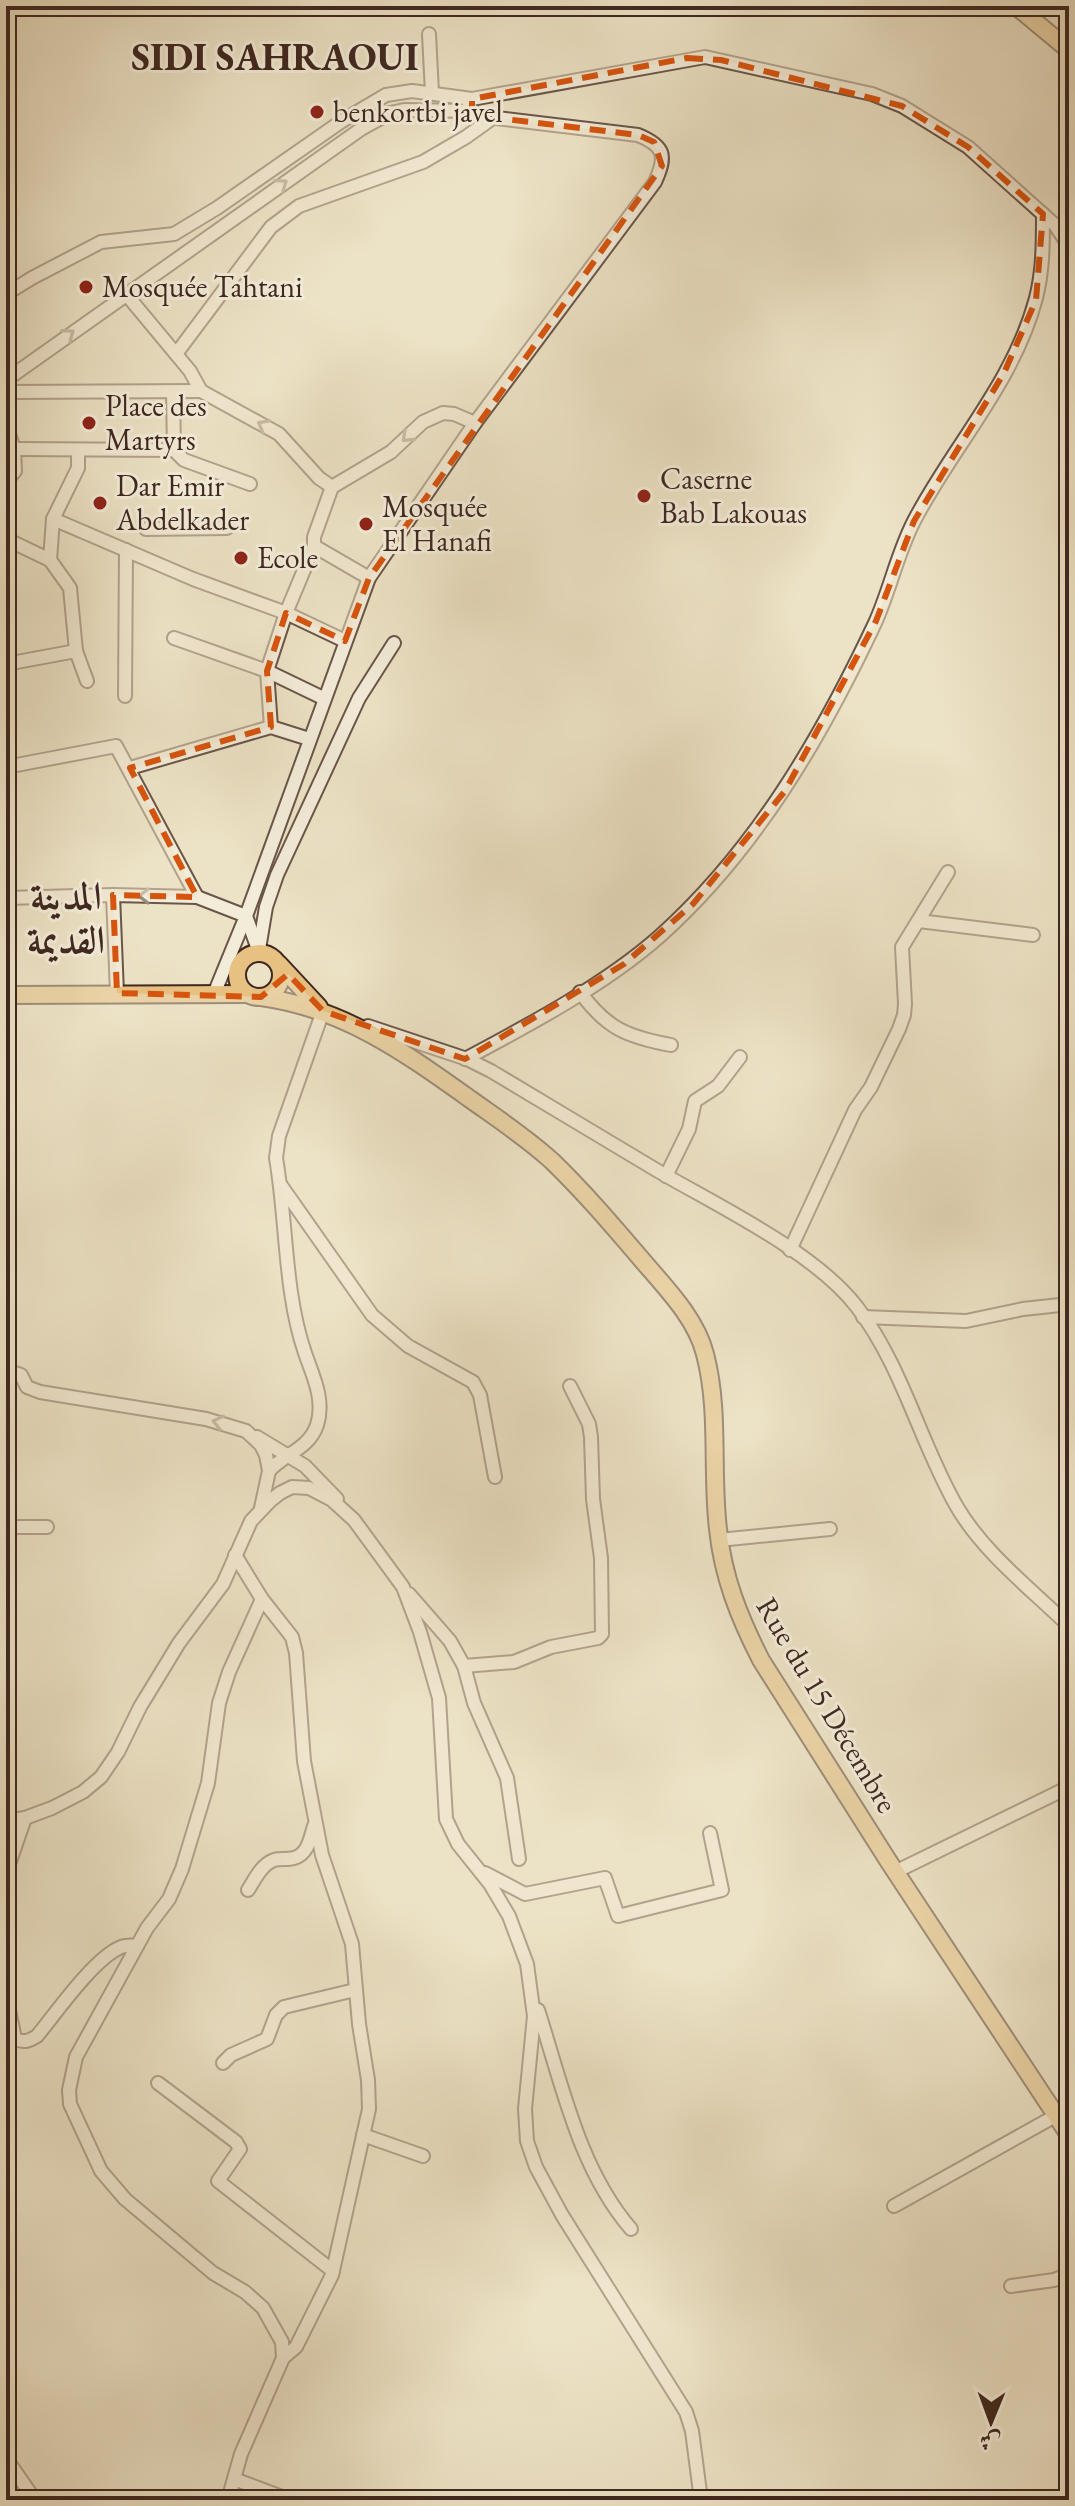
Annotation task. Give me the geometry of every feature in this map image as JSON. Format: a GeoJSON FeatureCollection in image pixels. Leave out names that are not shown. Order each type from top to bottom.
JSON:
{"type":"FeatureCollection","features":[{"type":"Feature","properties":{"kind":"main road"},"geometry":{"type":"LineString","coordinates":[[1016,6],[1069,50]]}},
{"type":"Feature","properties":{"kind":"main road"},"geometry":{"type":"LineString","coordinates":[[279,964],[279,986],[268,996],[254,996],[237,983],[237,969],[245,957],[259,952],[279,964],[323,1011]]}},
{"type":"Feature","properties":{"kind":"main road","name":"Rue du 15 Décembre"},"geometry":{"type":"LineString","coordinates":[[6,995],[117,993],[254,996],[294,1002],[323,1011],[373,1034],[424,1066],[529,1142],[590,1199],[674,1298],[693,1325],[705,1351],[710,1374],[719,1540],[731,1595],[761,1660],[895,1872],[1069,2135]]}},
{"type":"Feature","properties":{"kind":"street"},"geometry":{"type":"LineString","coordinates":[[429,34],[432,93]]}},
{"type":"Feature","properties":{"kind":"street"},"geometry":{"type":"LineString","coordinates":[[6,380],[390,113],[472,105],[687,58],[721,60],[872,94],[902,106],[968,147],[1055,225],[1069,246]]}},
{"type":"Feature","properties":{"kind":"street"},"geometry":{"type":"LineString","coordinates":[[6,294],[101,242],[174,234],[373,101],[397,92],[432,93],[472,105],[480,116],[638,135],[654,142],[663,153],[662,166],[655,182],[475,423],[369,578],[246,916],[214,994]]}},
{"type":"Feature","properties":{"kind":"street"},"geometry":{"type":"LineString","coordinates":[[176,354],[271,227],[299,206],[423,162],[494,117]]}},
{"type":"Feature","properties":{"kind":"street"},"geometry":{"type":"LineString","coordinates":[[465,1059],[580,992],[659,937],[732,860],[785,791],[876,621],[914,521],[970,433],[1025,330],[1041,276],[1043,214]]}},
{"type":"Feature","properties":{"kind":"street"},"geometry":{"type":"LineString","coordinates":[[126,294],[190,371],[201,391]]}},
{"type":"Feature","properties":{"kind":"street"},"geometry":{"type":"LineString","coordinates":[[6,392],[201,391],[279,434],[319,478],[332,487]]}},
{"type":"Feature","properties":{"kind":"street"},"geometry":{"type":"LineString","coordinates":[[173,392],[174,450],[184,460],[250,484]]}},
{"type":"Feature","properties":{"kind":"street"},"geometry":{"type":"LineString","coordinates":[[271,727],[267,671],[286,613],[314,546],[314,537],[332,487],[391,452],[423,422],[443,413],[475,423]]}},
{"type":"Feature","properties":{"kind":"street"},"geometry":{"type":"LineString","coordinates":[[6,425],[14,449],[15,471],[6,482]]}},
{"type":"Feature","properties":{"kind":"street"},"geometry":{"type":"LineString","coordinates":[[14,449],[174,450]]}},
{"type":"Feature","properties":{"kind":"street"},"geometry":{"type":"LineString","coordinates":[[50,560],[53,519],[78,468],[78,451]]}},
{"type":"Feature","properties":{"kind":"street"},"geometry":{"type":"LineString","coordinates":[[53,519],[193,579],[286,613],[345,641]]}},
{"type":"Feature","properties":{"kind":"street"},"geometry":{"type":"LineString","coordinates":[[146,529],[227,528]]}},
{"type":"Feature","properties":{"kind":"street"},"geometry":{"type":"LineString","coordinates":[[6,539],[50,560],[70,588],[76,651],[87,681]]}},
{"type":"Feature","properties":{"kind":"street"},"geometry":{"type":"LineString","coordinates":[[314,546],[369,578]]}},
{"type":"Feature","properties":{"kind":"street"},"geometry":{"type":"LineString","coordinates":[[125,696],[126,550]]}},
{"type":"Feature","properties":{"kind":"street"},"geometry":{"type":"LineString","coordinates":[[174,638],[267,671],[323,698]]}},
{"type":"Feature","properties":{"kind":"street"},"geometry":{"type":"LineString","coordinates":[[259,952],[266,907],[277,875],[359,698],[394,643]]}},
{"type":"Feature","properties":{"kind":"street"},"geometry":{"type":"LineString","coordinates":[[6,664],[76,651]]}},
{"type":"Feature","properties":{"kind":"street"},"geometry":{"type":"LineString","coordinates":[[130,768],[271,727],[309,739]]}},
{"type":"Feature","properties":{"kind":"street"},"geometry":{"type":"LineString","coordinates":[[6,767],[116,746],[197,897]]}},
{"type":"Feature","properties":{"kind":"street"},"geometry":{"type":"LineString","coordinates":[[790,1250],[855,1110],[871,1087],[904,1015],[902,947],[948,872]]}},
{"type":"Feature","properties":{"kind":"street"},"geometry":{"type":"LineString","coordinates":[[6,898],[113,895],[197,897],[246,916],[259,952]]}},
{"type":"Feature","properties":{"kind":"street"},"geometry":{"type":"LineString","coordinates":[[113,895],[117,993]]}},
{"type":"Feature","properties":{"kind":"street"},"geometry":{"type":"LineString","coordinates":[[919,921],[1033,935]]}},
{"type":"Feature","properties":{"kind":"street"},"geometry":{"type":"LineString","coordinates":[[580,992],[606,1023],[639,1039],[671,1045]]}},
{"type":"Feature","properties":{"kind":"street"},"geometry":{"type":"LineString","coordinates":[[269,1471],[276,1462],[289,1456],[309,1439],[317,1425],[319,1394],[297,1320],[276,1158],[279,1136],[323,1011],[465,1059],[491,1071],[790,1250],[833,1279],[863,1317],[904,1387],[932,1457],[976,1534],[1069,1626]]}},
{"type":"Feature","properties":{"kind":"street"},"geometry":{"type":"LineString","coordinates":[[666,1176],[689,1129],[695,1101],[718,1086],[740,1057]]}},
{"type":"Feature","properties":{"kind":"street"},"geometry":{"type":"LineString","coordinates":[[280,1184],[372,1315],[408,1346],[473,1382],[477,1388],[495,1477]]}},
{"type":"Feature","properties":{"kind":"street"},"geometry":{"type":"LineString","coordinates":[[863,1317],[966,1321],[1023,1309],[1069,1304]]}},
{"type":"Feature","properties":{"kind":"street"},"geometry":{"type":"LineString","coordinates":[[6,1370],[21,1375],[27,1387],[40,1392],[206,1419],[246,1431],[305,1466],[354,1520],[403,1587],[450,1641],[464,1666],[474,1703],[507,1778],[519,1859]]}},
{"type":"Feature","properties":{"kind":"street"},"geometry":{"type":"LineString","coordinates":[[464,1666],[514,1662],[551,1647],[598,1638],[602,1634],[601,1558],[593,1499],[591,1437],[589,1424],[570,1386]]}},
{"type":"Feature","properties":{"kind":"street"},"geometry":{"type":"LineString","coordinates":[[246,1431],[261,1445],[269,1471],[260,1511]]}},
{"type":"Feature","properties":{"kind":"street"},"geometry":{"type":"LineString","coordinates":[[6,1821],[25,1818],[83,1792],[101,1777],[179,1643],[223,1584],[251,1521],[280,1493],[292,1487],[309,1488],[332,1500],[354,1520]]}},
{"type":"Feature","properties":{"kind":"street"},"geometry":{"type":"LineString","coordinates":[[6,1527],[47,1527]]}},
{"type":"Feature","properties":{"kind":"street"},"geometry":{"type":"LineString","coordinates":[[719,1540],[830,1529]]}},
{"type":"Feature","properties":{"kind":"street"},"geometry":{"type":"LineString","coordinates":[[228,2500],[241,2454],[283,2358],[296,2347],[333,2271],[369,2109],[352,1944],[322,1855],[315,1820],[304,1761],[296,1653],[292,1637],[262,1599],[235,1555]]}},
{"type":"Feature","properties":{"kind":"street"},"geometry":{"type":"LineString","coordinates":[[403,1587],[439,1698],[446,1819],[458,1844],[509,1916],[527,1964],[534,2016],[525,2109],[527,2141],[536,2167],[562,2215],[686,2412],[692,2431],[701,2500]]}},
{"type":"Feature","properties":{"kind":"street"},"geometry":{"type":"LineString","coordinates":[[262,1599],[229,1672],[219,1703],[208,1783],[182,1869],[169,1899],[137,1946],[76,2057],[69,2090],[70,2104],[101,2171],[125,2199],[213,2273],[245,2292],[263,2308],[282,2342],[283,2358]]}},
{"type":"Feature","properties":{"kind":"street"},"geometry":{"type":"LineString","coordinates":[[895,1872],[1069,1787]]}},
{"type":"Feature","properties":{"kind":"street"},"geometry":{"type":"LineString","coordinates":[[6,1873],[25,1818]]}},
{"type":"Feature","properties":{"kind":"street"},"geometry":{"type":"LineString","coordinates":[[248,1890],[262,1868],[273,1861],[302,1854],[308,1846],[315,1820]]}},
{"type":"Feature","properties":{"kind":"street"},"geometry":{"type":"LineString","coordinates":[[478,1869],[525,1894],[605,1878],[618,1916],[722,1890],[710,1833]]}},
{"type":"Feature","properties":{"kind":"street"},"geometry":{"type":"LineString","coordinates":[[7,2000],[15,2039],[29,2041],[37,2036],[82,1981],[112,1951],[122,1946],[137,1946]]}},
{"type":"Feature","properties":{"kind":"street"},"geometry":{"type":"LineString","coordinates":[[530,1988],[590,2165],[613,2208],[631,2229]]}},
{"type":"Feature","properties":{"kind":"street"},"geometry":{"type":"LineString","coordinates":[[223,2063],[231,2055],[267,2039],[276,2015],[284,2007],[355,1990]]}},
{"type":"Feature","properties":{"kind":"street"},"geometry":{"type":"LineString","coordinates":[[158,2083],[236,2142],[240,2149],[218,2181],[333,2271]]}},
{"type":"Feature","properties":{"kind":"street"},"geometry":{"type":"LineString","coordinates":[[894,2206],[1057,2115]]}},
{"type":"Feature","properties":{"kind":"street"},"geometry":{"type":"LineString","coordinates":[[363,2135],[423,2156]]}},
{"type":"Feature","properties":{"kind":"street"},"geometry":{"type":"LineString","coordinates":[[1011,2286],[1054,2280],[1069,2274]]}},
{"type":"Feature","properties":{"kind":"street"},"geometry":{"type":"LineString","coordinates":[[6,2462],[35,2500]]}},
{"type":"Feature","properties":{"kind":"street"},"geometry":{"type":"LineString","coordinates":[[234,2479],[290,2500]]}},
{"type":"Feature","properties":{"kind":"highlighted area"},"geometry":{"type":"Polygon","coordinates":[[[687,58],[721,60],[902,106],[968,147],[1043,214],[1036,300],[1004,373],[914,521],[876,621],[785,791],[693,904],[624,964],[465,1059],[323,1011],[288,974],[261,997],[117,993],[113,895],[197,897],[130,768],[271,727],[267,671],[286,613],[345,641],[369,578],[662,166],[654,142],[638,135],[480,116],[472,111],[472,99],[687,58]]]}},
{"type":"Feature","properties":{"kind":"place","name":"benkortbi javel"},"geometry":{"type":"Point","coordinates":[317,112]}},
{"type":"Feature","properties":{"kind":"place","name":"Mosquée Tahtani"},"geometry":{"type":"Point","coordinates":[86,287]}},
{"type":"Feature","properties":{"kind":"place","name":"Place des Martyrs"},"geometry":{"type":"Point","coordinates":[89,423]}},
{"type":"Feature","properties":{"kind":"place","name":"Caserne Bab Lakouas"},"geometry":{"type":"Point","coordinates":[644,496]}},
{"type":"Feature","properties":{"kind":"place","name":"Dar Emir Abdelkader"},"geometry":{"type":"Point","coordinates":[100,503]}},
{"type":"Feature","properties":{"kind":"place","name":"Mosquée El Hanafi"},"geometry":{"type":"Point","coordinates":[366,524]}},
{"type":"Feature","properties":{"kind":"place","name":"Ecole"},"geometry":{"type":"Point","coordinates":[241,558]}},
{"type":"Feature","properties":{"kind":"district","name":"SIDI SAHRAOUI"},"geometry":{"type":"Point","coordinates":[275,57]}},
{"type":"Feature","properties":{"kind":"district","name":"المدينة القديمة"},"geometry":{"type":"Point","coordinates":[66,918]}}]}
